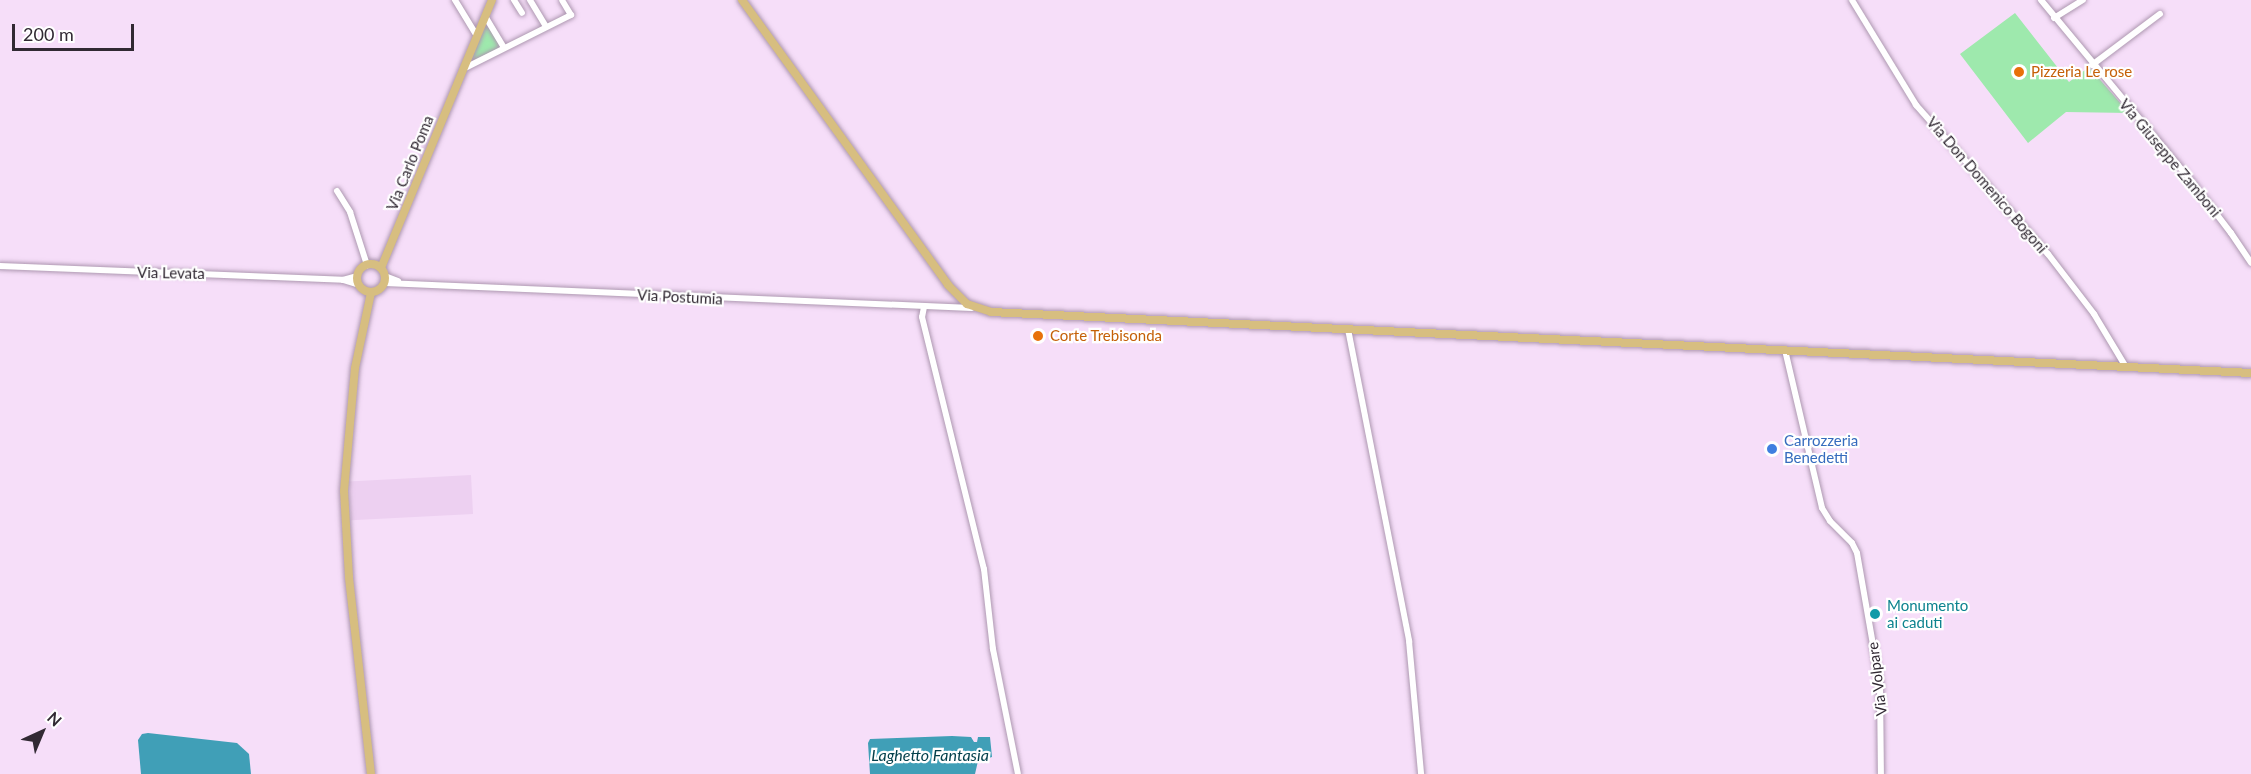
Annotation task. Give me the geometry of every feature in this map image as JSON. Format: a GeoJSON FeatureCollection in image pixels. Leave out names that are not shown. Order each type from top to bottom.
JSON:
{"type":"FeatureCollection","features":[{"type":"Feature","properties":{"kind":"main road","name":"Via Carlo Poma"},"geometry":{"type":"LineString","coordinates":[[381,268],[492,0]]}},
{"type":"Feature","properties":{"kind":"main road"},"geometry":{"type":"LineString","coordinates":[[742,0],[948,285],[962,300],[976,308],[991,312],[2251,373]]}},
{"type":"Feature","properties":{"kind":"main road"},"geometry":{"type":"LineString","coordinates":[[367,265],[381,268],[385,279],[380,290],[371,292],[359,285],[357,276],[361,269],[367,265]]}},
{"type":"Feature","properties":{"kind":"main road"},"geometry":{"type":"LineString","coordinates":[[371,292],[351,397],[345,491],[349,577],[371,774]]}},
{"type":"Feature","properties":{"kind":"street"},"geometry":{"type":"LineString","coordinates":[[455,0],[477,36]]}},
{"type":"Feature","properties":{"kind":"street"},"geometry":{"type":"LineString","coordinates":[[514,0],[522,13]]}},
{"type":"Feature","properties":{"kind":"street"},"geometry":{"type":"LineString","coordinates":[[530,0],[546,27]]}},
{"type":"Feature","properties":{"kind":"street"},"geometry":{"type":"LineString","coordinates":[[463,69],[571,15],[562,0]]}},
{"type":"Feature","properties":{"kind":"street","name":"Via Don Domenico Bogoni"},"geometry":{"type":"LineString","coordinates":[[1852,0],[1916,105],[2060,268],[2094,314],[2127,367]]}},
{"type":"Feature","properties":{"kind":"street","name":"Via Giuseppe Zamboni"},"geometry":{"type":"LineString","coordinates":[[2041,0],[2092,65],[2192,182],[2251,263]]}},
{"type":"Feature","properties":{"kind":"street"},"geometry":{"type":"LineString","coordinates":[[2054,18],[2084,0]]}},
{"type":"Feature","properties":{"kind":"street"},"geometry":{"type":"LineString","coordinates":[[2092,65],[2160,14]]}},
{"type":"Feature","properties":{"kind":"street"},"geometry":{"type":"LineString","coordinates":[[485,16],[504,48]]}},
{"type":"Feature","properties":{"kind":"street"},"geometry":{"type":"LineString","coordinates":[[337,191],[350,212],[367,265]]}},
{"type":"Feature","properties":{"kind":"street","name":"Via Levata"},"geometry":{"type":"LineString","coordinates":[[0,266],[343,280],[359,285]]}},
{"type":"Feature","properties":{"kind":"street","name":"Via Levata"},"geometry":{"type":"LineString","coordinates":[[343,280],[357,276]]}},
{"type":"Feature","properties":{"kind":"street","name":"Via Postumia"},"geometry":{"type":"LineString","coordinates":[[385,279],[401,283],[976,308]]}},
{"type":"Feature","properties":{"kind":"street"},"geometry":{"type":"LineString","coordinates":[[924,307],[922,317],[984,569],[993,649],[1018,774]]}},
{"type":"Feature","properties":{"kind":"street"},"geometry":{"type":"LineString","coordinates":[[1348,329],[1409,640],[1421,774]]}},
{"type":"Feature","properties":{"kind":"street","name":"Via Volpare"},"geometry":{"type":"LineString","coordinates":[[1785,350],[1822,508],[1830,521],[1852,543],[1857,553],[1880,685],[1881,774]]}},
{"type":"Feature","properties":{"kind":"shaded area"},"geometry":{"type":"Polygon","coordinates":[[[471,475],[473,514],[351,520],[349,481],[471,475]]]}},
{"type":"Feature","properties":{"kind":"green space"},"geometry":{"type":"Polygon","coordinates":[[[2015,13],[2069,82],[2089,67],[2129,113],[2066,112],[2028,143],[1960,54],[2015,13]]]}},
{"type":"Feature","properties":{"kind":"green space"},"geometry":{"type":"Polygon","coordinates":[[[486,21],[501,48],[471,61],[486,21]]]}},
{"type":"Feature","properties":{"kind":"water"},"geometry":{"type":"Polygon","coordinates":[[[142,734],[237,743],[249,754],[251,774],[141,774],[138,740],[142,734]]]}},
{"type":"Feature","properties":{"kind":"water","name":"Laghetto Fantasia"},"geometry":{"type":"Polygon","coordinates":[[[971,737],[974,742],[977,742],[978,737],[990,737],[992,757],[978,761],[975,774],[870,774],[868,743],[870,739],[971,737]]]}},
{"type":"Feature","properties":{"kind":"place","name":"Pizzeria Le rose"},"geometry":{"type":"Point","coordinates":[2019,72]}},
{"type":"Feature","properties":{"kind":"place","name":"Corte Trebisonda"},"geometry":{"type":"Point","coordinates":[1038,336]}},
{"type":"Feature","properties":{"kind":"place","name":"Carrozzeria Benedetti"},"geometry":{"type":"Point","coordinates":[1772,449]}},
{"type":"Feature","properties":{"kind":"place","name":"Monumento ai caduti"},"geometry":{"type":"Point","coordinates":[1875,614]}}]}
